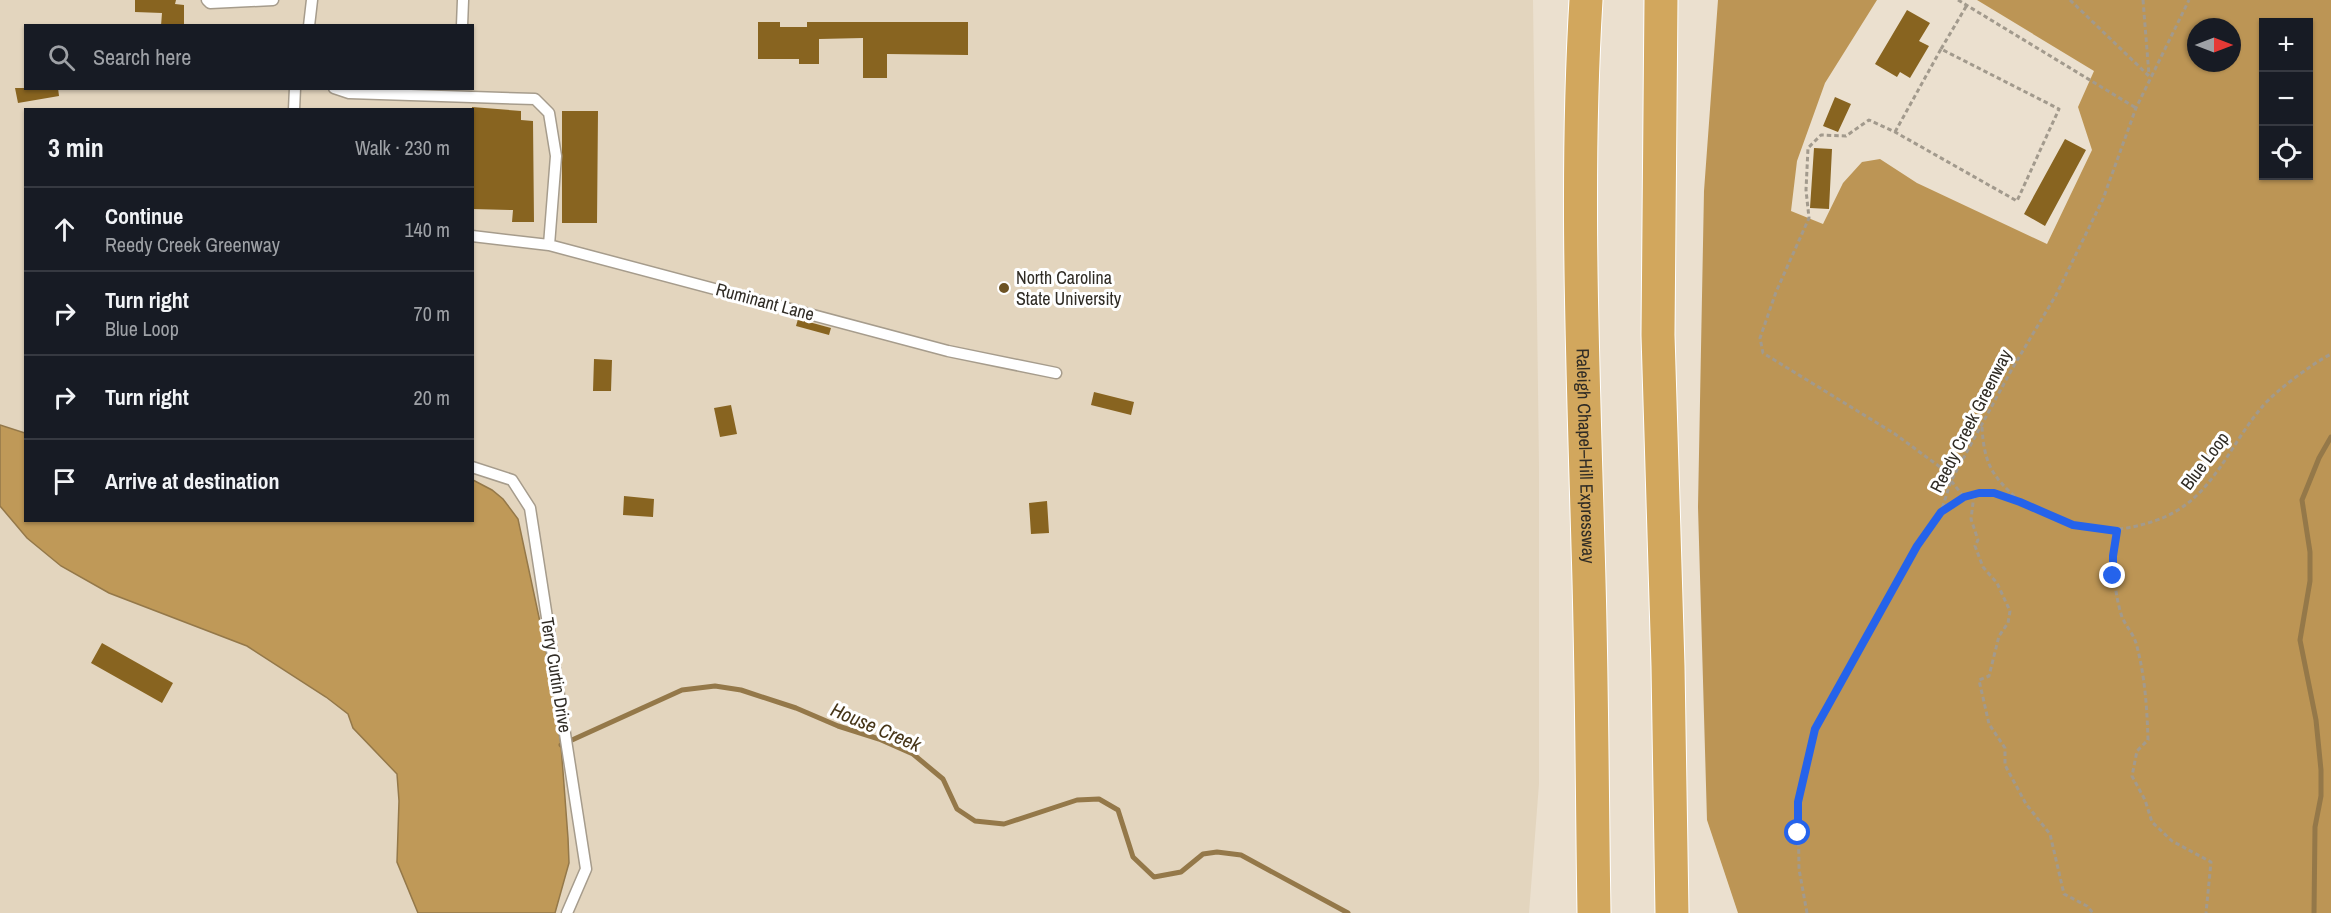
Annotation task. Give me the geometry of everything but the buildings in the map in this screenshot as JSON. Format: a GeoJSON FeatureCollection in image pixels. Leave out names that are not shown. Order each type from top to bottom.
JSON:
{"type":"FeatureCollection","features":[{"type":"Feature","properties":{"kind":"highway"},"geometry":{"type":"LineString","coordinates":[[1660,0],[1658,335],[1668,666],[1672,913]]}},
{"type":"Feature","properties":{"kind":"highway"},"geometry":{"type":"LineString","coordinates":[[1658,335],[1683,0]]}},
{"type":"Feature","properties":{"kind":"highway","name":"Raleigh Chapel–Hill Expressway"},"geometry":{"type":"LineString","coordinates":[[1584,8],[1582,338],[1594,913]]}},
{"type":"Feature","properties":{"kind":"highway"},"geometry":{"type":"LineString","coordinates":[[1668,666],[1689,913]]}},
{"type":"Feature","properties":{"kind":"highway"},"geometry":{"type":"LineString","coordinates":[[1574,913],[1590,733]]}},
{"type":"Feature","properties":{"kind":"lane"},"geometry":{"type":"LineString","coordinates":[[207,0],[210,3],[273,0]]}},
{"type":"Feature","properties":{"kind":"lane"},"geometry":{"type":"LineString","coordinates":[[309,24],[312,0]]}},
{"type":"Feature","properties":{"kind":"lane"},"geometry":{"type":"LineString","coordinates":[[462,24],[463,0]]}},
{"type":"Feature","properties":{"kind":"lane"},"geometry":{"type":"LineString","coordinates":[[294,108],[295,90]]}},
{"type":"Feature","properties":{"kind":"lane"},"geometry":{"type":"LineString","coordinates":[[340,90],[349,93],[463,92],[536,99],[549,113],[556,156],[549,245]]}},
{"type":"Feature","properties":{"kind":"lane","name":"Ruminant Lane"},"geometry":{"type":"LineString","coordinates":[[474,236],[549,245],[948,351],[1056,373]]}},
{"type":"Feature","properties":{"kind":"lane","name":"Terry Curtin Drive"},"geometry":{"type":"LineString","coordinates":[[474,468],[512,480],[530,508],[586,869],[567,913]]}},
{"type":"Feature","properties":{"kind":"path"},"geometry":{"type":"LineString","coordinates":[[1958,0],[2136,108]]}},
{"type":"Feature","properties":{"kind":"path"},"geometry":{"type":"LineString","coordinates":[[2070,0],[2150,77]]}},
{"type":"Feature","properties":{"kind":"path","name":"Reedy Creek Greenway"},"geometry":{"type":"LineString","coordinates":[[2143,0],[2150,77]]}},
{"type":"Feature","properties":{"kind":"path","name":"Reedy Creek Greenway"},"geometry":{"type":"LineString","coordinates":[[1807,913],[1799,870],[1798,802],[1815,729],[1917,546],[1941,512],[1951,481],[2012,369],[2056,295],[2103,198],[2136,108],[2189,0]]}},
{"type":"Feature","properties":{"kind":"path"},"geometry":{"type":"LineString","coordinates":[[1895,132],[1967,6]]}},
{"type":"Feature","properties":{"kind":"path"},"geometry":{"type":"LineString","coordinates":[[1941,49],[2060,109],[2017,201],[1895,132],[1869,120],[1846,136],[1821,135],[1808,148],[1806,190],[1809,218],[1776,292],[1760,338],[1763,353],[1895,434],[1940,467],[1964,497]]}},
{"type":"Feature","properties":{"kind":"path","name":"Blue Loop"},"geometry":{"type":"LineString","coordinates":[[1941,512],[1964,497],[1994,493],[2073,525],[2117,531],[2156,521],[2193,502],[2263,405],[2315,362],[2331,354]]}},
{"type":"Feature","properties":{"kind":"path"},"geometry":{"type":"LineString","coordinates":[[1982,427],[1983,449],[1988,465],[1999,483],[2020,502]]}},
{"type":"Feature","properties":{"kind":"path"},"geometry":{"type":"LineString","coordinates":[[1974,495],[1971,519],[1978,540],[1975,546],[1983,567],[1997,583],[2010,611],[2008,623],[1999,636],[1989,676],[1979,680],[1989,724],[2005,748],[2005,765],[2026,804],[2050,834],[2064,894],[2087,906],[2093,913]]}},
{"type":"Feature","properties":{"kind":"path"},"geometry":{"type":"LineString","coordinates":[[2117,531],[2113,576],[2121,616],[2135,641],[2147,706],[2148,740],[2137,751],[2132,776],[2145,800],[2152,822],[2172,841],[2211,862],[2206,913]]}},
{"type":"Feature","properties":{"kind":"shaded area","name":"North Carolina State University"},"geometry":{"type":"Polygon","coordinates":[[[0,0],[1533,0],[1539,467],[1539,784],[1529,913],[0,913],[0,0]]]}},
{"type":"Feature","properties":{"kind":"shaded area"},"geometry":{"type":"Polygon","coordinates":[[[1718,0],[1877,0],[1825,83],[1797,161],[1791,211],[1823,224],[1843,183],[1862,162],[1880,159],[1917,183],[2047,244],[2092,150],[2078,107],[2094,71],[1977,0],[2331,0],[2331,913],[1738,913],[1707,820],[1698,507],[1704,191],[1718,0]]]}},
{"type":"Feature","properties":{"kind":"shaded area"},"geometry":{"type":"Polygon","coordinates":[[[0,425],[24,433],[24,522],[474,522],[474,481],[492,490],[503,499],[518,519],[546,650],[561,745],[569,863],[555,913],[418,913],[397,862],[399,801],[397,774],[353,728],[348,714],[326,697],[247,646],[109,593],[61,566],[27,538],[0,506],[0,425]]]}},
{"type":"Feature","properties":{"kind":"waterway"},"geometry":{"type":"LineString","coordinates":[[2314,913],[2315,827],[2321,796],[2321,770],[2316,720],[2300,640],[2310,581],[2310,552],[2302,500],[2319,458],[2331,437]]}},
{"type":"Feature","properties":{"kind":"waterway","name":"House Creek"},"geometry":{"type":"LineString","coordinates":[[561,745],[682,690],[715,686],[741,690],[796,708],[913,754],[943,779],[957,809],[975,821],[1004,824],[1077,800],[1099,799],[1118,810],[1133,857],[1154,877],[1181,872],[1203,854],[1217,852],[1241,855],[1348,913]]}},
{"type":"Feature","properties":{"kind":"place","name":"North Carolina State University"},"geometry":{"type":"Point","coordinates":[1004,288]}},
{"type":"Feature","properties":{"kind":"route"},"geometry":{"type":"LineString","coordinates":[[1798,833],[1798,802],[1815,729],[1917,546],[1941,512],[1964,497],[1979,493],[1994,493],[2073,525],[2117,531],[2113,576]]}}]}
